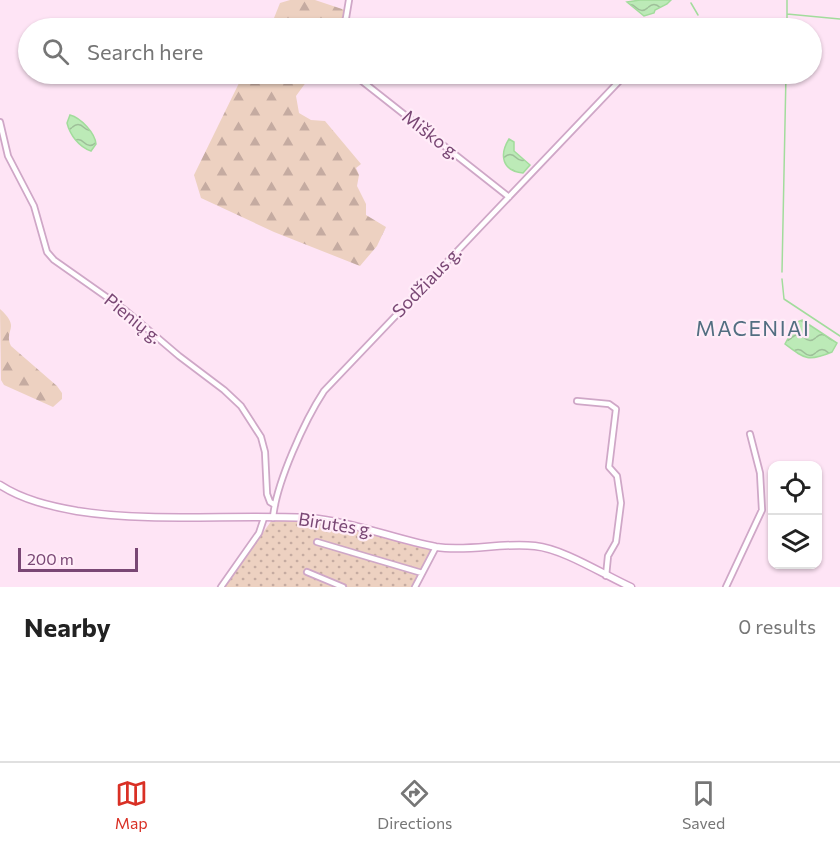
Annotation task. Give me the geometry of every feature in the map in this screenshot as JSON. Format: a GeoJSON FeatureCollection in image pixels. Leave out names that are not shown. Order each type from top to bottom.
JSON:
{"type":"FeatureCollection","features":[{"type":"Feature","properties":{"kind":"main road","name":"Birutės g."},"geometry":{"type":"LineString","coordinates":[[0,485],[32,501],[95,513],[148,517],[309,518],[436,547],[538,546],[558,552],[631,587]]}},
{"type":"Feature","properties":{"kind":"street"},"geometry":{"type":"LineString","coordinates":[[346,18],[349,0]]}},
{"type":"Feature","properties":{"kind":"street","name":"Miško g."},"geometry":{"type":"LineString","coordinates":[[366,84],[509,197]]}},
{"type":"Feature","properties":{"kind":"street","name":"Sodžiaus g."},"geometry":{"type":"LineString","coordinates":[[273,518],[275,505],[299,437],[324,391],[616,84]]}},
{"type":"Feature","properties":{"kind":"street","name":"Pienių g."},"geometry":{"type":"LineString","coordinates":[[0,122],[8,156],[36,213],[47,252],[54,260],[125,309],[178,356],[241,405],[261,437],[265,452],[267,494],[270,502],[275,505]]}},
{"type":"Feature","properties":{"kind":"street"},"geometry":{"type":"LineString","coordinates":[[577,401],[609,404],[616,409],[609,467],[617,476],[621,503],[616,542],[608,556],[606,576]]}},
{"type":"Feature","properties":{"kind":"street"},"geometry":{"type":"LineString","coordinates":[[726,587],[762,510],[760,474],[750,435]]}},
{"type":"Feature","properties":{"kind":"street"},"geometry":{"type":"LineString","coordinates":[[221,587],[259,533],[264,518]]}},
{"type":"Feature","properties":{"kind":"street"},"geometry":{"type":"LineString","coordinates":[[317,542],[422,573]]}},
{"type":"Feature","properties":{"kind":"street"},"geometry":{"type":"LineString","coordinates":[[415,587],[436,547]]}},
{"type":"Feature","properties":{"kind":"street"},"geometry":{"type":"LineString","coordinates":[[307,572],[343,587]]}},
{"type":"Feature","properties":{"kind":"green space"},"geometry":{"type":"Polygon","coordinates":[[[290,0],[315,0],[348,11],[345,18],[274,18],[280,3],[290,0]]]}},
{"type":"Feature","properties":{"kind":"green space"},"geometry":{"type":"Polygon","coordinates":[[[239,84],[305,84],[296,96],[299,113],[311,120],[325,121],[361,164],[356,168],[359,175],[357,186],[366,204],[366,215],[386,227],[377,246],[360,266],[274,232],[201,198],[194,175],[239,84]]]}},
{"type":"Feature","properties":{"kind":"green space"},"geometry":{"type":"Polygon","coordinates":[[[0,309],[10,321],[11,346],[62,393],[62,399],[53,407],[4,385],[1,380],[0,309]]]}},
{"type":"Feature","properties":{"kind":"green space"},"geometry":{"type":"Polygon","coordinates":[[[272,520],[306,520],[330,524],[432,550],[412,587],[224,587],[272,520]]]}},
{"type":"Feature","properties":{"kind":"water"},"geometry":{"type":"Polygon","coordinates":[[[671,0],[654,13],[644,16],[627,2],[671,0]]]}},
{"type":"Feature","properties":{"kind":"water"},"geometry":{"type":"Polygon","coordinates":[[[70,115],[83,123],[93,135],[96,144],[91,151],[79,144],[70,132],[67,123],[70,115]]]}},
{"type":"Feature","properties":{"kind":"water"},"geometry":{"type":"Polygon","coordinates":[[[509,139],[514,142],[514,151],[530,165],[523,173],[511,169],[504,161],[504,151],[509,139]]]}},
{"type":"Feature","properties":{"kind":"water"},"geometry":{"type":"Polygon","coordinates":[[[802,320],[837,343],[832,352],[812,358],[802,356],[785,344],[797,322],[802,320]]]}},
{"type":"Feature","properties":{"kind":"waterway"},"geometry":{"type":"LineString","coordinates":[[787,0],[787,18]]}},
{"type":"Feature","properties":{"kind":"waterway"},"geometry":{"type":"LineString","coordinates":[[691,3],[698,15]]}},
{"type":"Feature","properties":{"kind":"waterway"},"geometry":{"type":"LineString","coordinates":[[787,14],[840,19]]}},
{"type":"Feature","properties":{"kind":"waterway"},"geometry":{"type":"LineString","coordinates":[[782,272],[786,84]]}},
{"type":"Feature","properties":{"kind":"waterway"},"geometry":{"type":"LineString","coordinates":[[782,279],[784,299],[840,336]]}},
{"type":"Feature","properties":{"kind":"district","name":"MACENIAI"},"geometry":{"type":"Point","coordinates":[753,329]}}]}
